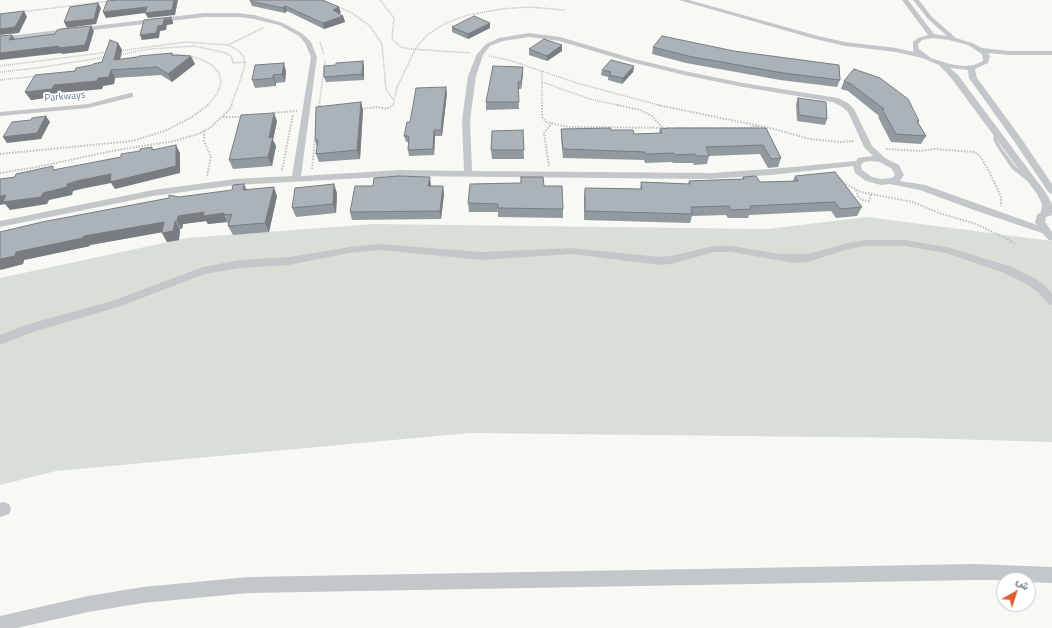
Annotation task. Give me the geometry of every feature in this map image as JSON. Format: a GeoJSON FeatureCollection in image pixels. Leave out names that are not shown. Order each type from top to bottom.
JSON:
{"type":"FeatureCollection","features":[{"type":"Feature","properties":{"kind":"street"},"geometry":{"type":"LineString","coordinates":[[682,0],[817,38],[845,44],[886,48],[923,56],[942,64],[957,67],[971,68],[993,61],[1052,61]]}},
{"type":"Feature","properties":{"kind":"street"},"geometry":{"type":"LineString","coordinates":[[905,0],[932,36]]}},
{"type":"Feature","properties":{"kind":"street"},"geometry":{"type":"LineString","coordinates":[[916,0],[936,23],[957,39]]}},
{"type":"Feature","properties":{"kind":"street"},"geometry":{"type":"LineString","coordinates":[[0,39],[198,15],[238,15],[268,20],[281,24],[300,35],[308,42],[312,50],[313,65],[296,178]]}},
{"type":"Feature","properties":{"kind":"street"},"geometry":{"type":"LineString","coordinates":[[468,174],[466,120],[468,97],[472,76],[480,54],[488,45],[501,39],[540,35],[560,39],[684,74],[743,85],[829,98],[840,102],[849,108],[865,142],[882,160]]}},
{"type":"Feature","properties":{"kind":"street"},"geometry":{"type":"LineString","coordinates":[[886,48],[915,43],[920,38],[932,36],[957,39],[981,50],[993,61]]}},
{"type":"Feature","properties":{"kind":"street"},"geometry":{"type":"LineString","coordinates":[[915,43],[916,50],[923,56]]}},
{"type":"Feature","properties":{"kind":"street"},"geometry":{"type":"LineString","coordinates":[[981,50],[1009,53],[1052,53]]}},
{"type":"Feature","properties":{"kind":"street"},"geometry":{"type":"LineString","coordinates":[[942,64],[955,77],[1045,198],[1047,204],[1046,214],[1041,226],[1048,235]]}},
{"type":"Feature","properties":{"kind":"street"},"geometry":{"type":"LineString","coordinates":[[971,68],[971,74],[975,82],[1018,140],[1052,191]]}},
{"type":"Feature","properties":{"kind":"street","name":"Parkways"},"geometry":{"type":"LineString","coordinates":[[0,114],[88,106],[130,95]]}},
{"type":"Feature","properties":{"kind":"street"},"geometry":{"type":"LineString","coordinates":[[865,142],[864,150],[866,158]]}},
{"type":"Feature","properties":{"kind":"street"},"geometry":{"type":"LineString","coordinates":[[0,224],[179,188],[235,182],[400,173],[711,176],[825,167],[858,163],[866,158],[882,160],[892,164],[898,170],[929,190]]}},
{"type":"Feature","properties":{"kind":"street"},"geometry":{"type":"LineString","coordinates":[[858,163],[857,168],[864,176]]}},
{"type":"Feature","properties":{"kind":"street"},"geometry":{"type":"LineString","coordinates":[[825,167],[864,176],[881,182],[906,183],[929,190],[1004,217],[1048,235]]}},
{"type":"Feature","properties":{"kind":"street"},"geometry":{"type":"LineString","coordinates":[[892,182],[899,177],[898,170]]}},
{"type":"Feature","properties":{"kind":"street"},"geometry":{"type":"LineString","coordinates":[[1004,217],[1023,219],[1046,214]]}},
{"type":"Feature","properties":{"kind":"street"},"geometry":{"type":"LineString","coordinates":[[0,340],[52,321],[114,304],[184,277],[209,270],[240,264],[289,261],[349,250],[381,247],[481,256],[579,252],[659,261],[671,260],[714,250],[731,249],[795,259],[808,258],[848,246],[866,243],[905,243],[948,250],[1008,270],[1032,282],[1043,290],[1052,300]]}},
{"type":"Feature","properties":{"kind":"street"},"geometry":{"type":"LineString","coordinates":[[0,624],[88,604],[143,595],[248,585],[975,572],[1052,574]]}},
{"type":"Feature","properties":{"kind":"path"},"geometry":{"type":"LineString","coordinates":[[323,0],[352,13],[370,26],[382,44],[386,90],[394,100]]}},
{"type":"Feature","properties":{"kind":"path"},"geometry":{"type":"LineString","coordinates":[[380,0],[394,18],[395,24],[392,36],[393,41],[404,48],[480,54],[509,60],[595,88],[662,106],[819,140],[872,142],[876,149],[914,151],[934,149],[966,150],[978,154],[990,173],[1000,194],[1001,204],[1000,208],[997,208]]}},
{"type":"Feature","properties":{"kind":"path"},"geometry":{"type":"LineString","coordinates":[[15,12],[112,1]]}},
{"type":"Feature","properties":{"kind":"path"},"geometry":{"type":"LineString","coordinates":[[358,109],[377,107],[387,109],[393,106],[397,87],[416,48],[433,30],[446,22],[468,15],[510,8],[538,7],[565,10]]}},
{"type":"Feature","properties":{"kind":"path"},"geometry":{"type":"LineString","coordinates":[[316,37],[323,48],[325,61],[319,111]]}},
{"type":"Feature","properties":{"kind":"path"},"geometry":{"type":"LineString","coordinates":[[114,56],[149,49],[194,46],[226,53],[233,58],[233,63],[246,62]]}},
{"type":"Feature","properties":{"kind":"path"},"geometry":{"type":"LineString","coordinates":[[0,72],[109,57]]}},
{"type":"Feature","properties":{"kind":"path"},"geometry":{"type":"LineString","coordinates":[[542,71],[542,117],[546,122],[568,127],[748,128],[760,126]]}},
{"type":"Feature","properties":{"kind":"path"},"geometry":{"type":"LineString","coordinates":[[542,82],[590,99],[640,110],[652,116],[663,128]]}},
{"type":"Feature","properties":{"kind":"path"},"geometry":{"type":"LineString","coordinates":[[278,172],[283,169],[296,105]]}},
{"type":"Feature","properties":{"kind":"path"},"geometry":{"type":"LineString","coordinates":[[268,114],[317,109],[317,111],[325,111]]}},
{"type":"Feature","properties":{"kind":"path"},"geometry":{"type":"LineString","coordinates":[[223,117],[246,117]]}},
{"type":"Feature","properties":{"kind":"path"},"geometry":{"type":"LineString","coordinates":[[552,123],[545,131],[544,136],[550,167],[556,167],[556,175]]}},
{"type":"Feature","properties":{"kind":"path"},"geometry":{"type":"LineString","coordinates":[[204,131],[204,141],[211,157],[206,178],[214,177]]}},
{"type":"Feature","properties":{"kind":"path"},"geometry":{"type":"LineString","coordinates":[[310,177],[315,140]]}},
{"type":"Feature","properties":{"kind":"path"},"geometry":{"type":"LineString","coordinates":[[825,167],[856,190],[871,195],[914,202],[939,213],[980,226],[1015,244]]}},
{"type":"Feature","properties":{"kind":"path"},"geometry":{"type":"LineString","coordinates":[[856,190],[858,196],[862,200],[869,200],[871,195]]}},
{"type":"Feature","properties":{"kind":"shaded area"},"geometry":{"type":"Polygon","coordinates":[[[867,217],[1052,241],[1052,442],[916,438],[470,433],[56,471],[0,485],[0,278],[187,238],[374,224],[767,229],[867,217]]]}},
{"type":"Feature","properties":{"kind":"building"},"geometry":{"type":"Polygon","coordinates":[[[174,0],[172,10],[145,13],[147,7],[103,12],[107,1],[174,0]]]}},
{"type":"Feature","properties":{"kind":"building"},"geometry":{"type":"Polygon","coordinates":[[[322,0],[339,7],[333,10],[343,16],[323,23],[285,6],[283,8],[250,1],[322,0]]]}},
{"type":"Feature","properties":{"kind":"building"},"geometry":{"type":"Polygon","coordinates":[[[98,3],[94,19],[64,22],[70,7],[98,3]]]}},
{"type":"Feature","properties":{"kind":"building"},"geometry":{"type":"Polygon","coordinates":[[[24,11],[15,27],[0,29],[0,14],[24,11]]]}},
{"type":"Feature","properties":{"kind":"building"},"geometry":{"type":"Polygon","coordinates":[[[474,16],[490,23],[468,34],[452,27],[474,16]]]}},
{"type":"Feature","properties":{"kind":"building"},"geometry":{"type":"Polygon","coordinates":[[[171,17],[170,19],[164,19],[163,25],[158,26],[156,33],[140,35],[144,20],[171,17]]]}},
{"type":"Feature","properties":{"kind":"building"},"geometry":{"type":"Polygon","coordinates":[[[91,26],[85,45],[58,48],[59,46],[0,53],[0,36],[12,35],[9,40],[55,34],[57,30],[61,29],[91,26]]]}},
{"type":"Feature","properties":{"kind":"building"},"geometry":{"type":"Polygon","coordinates":[[[662,36],[734,51],[839,65],[840,80],[783,73],[688,56],[653,47],[662,36]]]}},
{"type":"Feature","properties":{"kind":"building"},"geometry":{"type":"Polygon","coordinates":[[[544,39],[562,45],[547,56],[529,49],[544,39]]]}},
{"type":"Feature","properties":{"kind":"building"},"geometry":{"type":"Polygon","coordinates":[[[110,40],[118,43],[114,60],[172,53],[172,55],[191,56],[168,74],[157,67],[111,70],[109,77],[98,78],[97,81],[54,85],[52,89],[25,92],[35,75],[75,71],[76,68],[102,62],[110,40]]]}},
{"type":"Feature","properties":{"kind":"building"},"geometry":{"type":"Polygon","coordinates":[[[611,60],[634,66],[623,78],[609,75],[611,72],[602,70],[611,60]]]}},
{"type":"Feature","properties":{"kind":"building"},"geometry":{"type":"Polygon","coordinates":[[[363,61],[362,74],[324,77],[324,66],[336,65],[336,63],[363,61]]]}},
{"type":"Feature","properties":{"kind":"building"},"geometry":{"type":"Polygon","coordinates":[[[284,63],[282,74],[273,75],[273,78],[252,80],[255,65],[284,63]]]}},
{"type":"Feature","properties":{"kind":"building"},"geometry":{"type":"Polygon","coordinates":[[[493,66],[523,67],[521,82],[518,82],[519,102],[486,102],[493,66]]]}},
{"type":"Feature","properties":{"kind":"building"},"geometry":{"type":"Polygon","coordinates":[[[854,69],[880,78],[908,99],[919,121],[917,121],[926,136],[896,134],[882,109],[884,109],[851,84],[844,81],[854,69]]]}},
{"type":"Feature","properties":{"kind":"building"},"geometry":{"type":"Polygon","coordinates":[[[446,87],[441,130],[434,130],[433,149],[408,150],[409,136],[404,136],[407,122],[410,122],[416,88],[446,87]]]}},
{"type":"Feature","properties":{"kind":"building"},"geometry":{"type":"Polygon","coordinates":[[[798,98],[826,102],[827,119],[799,115],[798,98]]]}},
{"type":"Feature","properties":{"kind":"building"},"geometry":{"type":"Polygon","coordinates":[[[361,102],[357,150],[316,154],[318,140],[315,140],[316,107],[361,102]]]}},
{"type":"Feature","properties":{"kind":"building"},"geometry":{"type":"Polygon","coordinates":[[[274,113],[269,138],[273,137],[268,157],[229,160],[241,115],[274,113]]]}},
{"type":"Feature","properties":{"kind":"building"},"geometry":{"type":"Polygon","coordinates":[[[46,116],[37,133],[3,137],[12,122],[31,120],[32,118],[46,116]]]}},
{"type":"Feature","properties":{"kind":"building"},"geometry":{"type":"Polygon","coordinates":[[[610,128],[611,130],[633,130],[634,134],[662,133],[660,129],[669,128],[766,128],[781,158],[771,159],[763,145],[706,147],[709,156],[696,156],[695,154],[646,154],[645,152],[563,149],[561,129],[610,128]]]}},
{"type":"Feature","properties":{"kind":"building"},"geometry":{"type":"Polygon","coordinates":[[[523,130],[524,150],[491,150],[492,131],[523,130]]]}},
{"type":"Feature","properties":{"kind":"building"},"geometry":{"type":"Polygon","coordinates":[[[176,145],[176,166],[110,182],[111,174],[76,181],[67,184],[67,187],[43,193],[41,197],[3,202],[6,195],[0,196],[0,179],[15,177],[16,174],[53,166],[53,170],[121,157],[121,154],[140,151],[140,149],[152,147],[152,150],[176,145]]]}},
{"type":"Feature","properties":{"kind":"building"},"geometry":{"type":"Polygon","coordinates":[[[835,172],[862,207],[840,209],[835,202],[750,206],[751,209],[731,210],[729,206],[691,207],[692,214],[585,211],[585,188],[642,189],[641,182],[690,184],[689,181],[744,179],[743,177],[756,176],[760,182],[798,181],[795,176],[835,172]]]}},
{"type":"Feature","properties":{"kind":"building"},"geometry":{"type":"Polygon","coordinates":[[[398,176],[430,177],[428,186],[443,186],[440,211],[350,212],[355,186],[373,186],[374,178],[398,176]]]}},
{"type":"Feature","properties":{"kind":"building"},"geometry":{"type":"Polygon","coordinates":[[[521,177],[543,177],[544,186],[562,186],[563,209],[498,208],[498,204],[468,203],[470,184],[521,183],[521,177]]]}},
{"type":"Feature","properties":{"kind":"building"},"geometry":{"type":"Polygon","coordinates":[[[244,184],[243,190],[274,187],[265,223],[228,226],[232,214],[224,215],[224,213],[203,216],[204,212],[178,216],[177,221],[175,221],[173,231],[162,233],[164,222],[84,236],[83,238],[16,252],[15,256],[0,259],[0,232],[42,222],[169,198],[169,195],[179,197],[232,190],[233,185],[244,184]]]}},
{"type":"Feature","properties":{"kind":"building"},"geometry":{"type":"Polygon","coordinates":[[[334,184],[333,204],[292,208],[295,188],[334,184]]]}}]}
